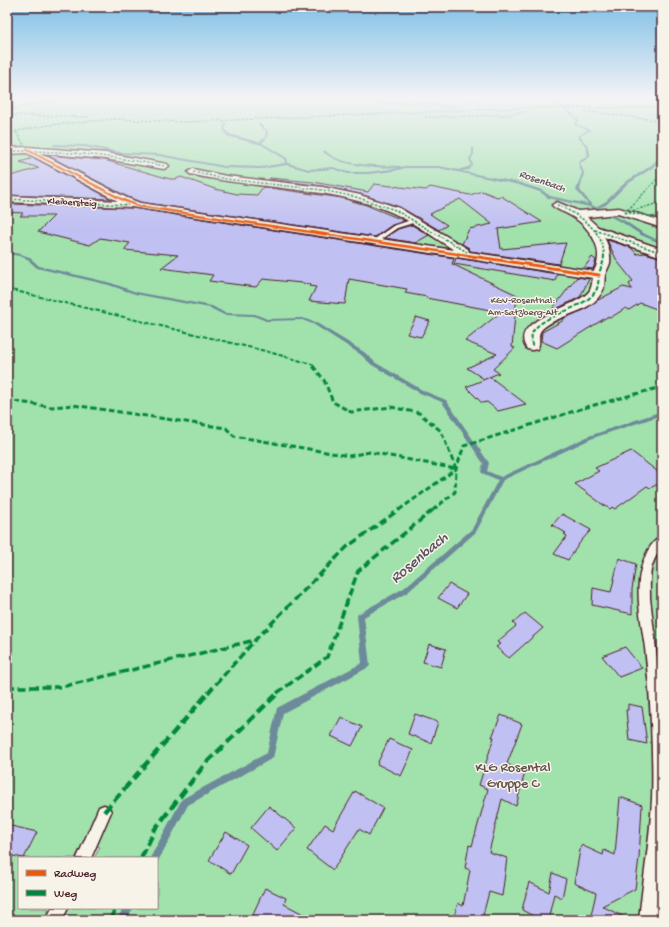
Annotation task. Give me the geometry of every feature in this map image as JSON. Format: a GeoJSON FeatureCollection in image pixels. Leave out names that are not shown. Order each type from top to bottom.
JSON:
{"type":"FeatureCollection","features":[{"type":"Feature","properties":{"kind":"street"},"geometry":{"type":"LineString","coordinates":[[7,152],[27,150],[95,154],[164,166]]}},
{"type":"Feature","properties":{"kind":"street"},"geometry":{"type":"LineString","coordinates":[[27,150],[123,200],[138,206],[598,275]]}},
{"type":"Feature","properties":{"kind":"street"},"geometry":{"type":"LineString","coordinates":[[192,172],[226,179],[294,186],[348,194],[384,205],[472,256]]}},
{"type":"Feature","properties":{"kind":"street","name":"Kleibersteig"},"geometry":{"type":"LineString","coordinates":[[7,199],[138,206]]}},
{"type":"Feature","properties":{"kind":"street"},"geometry":{"type":"LineString","coordinates":[[557,205],[581,214],[615,211],[625,212],[662,225]]}},
{"type":"Feature","properties":{"kind":"street"},"geometry":{"type":"LineString","coordinates":[[532,346],[531,336],[533,330],[545,321],[560,315],[593,296],[600,284],[598,275],[604,263],[603,247],[595,230],[581,214]]}},
{"type":"Feature","properties":{"kind":"street"},"geometry":{"type":"LineString","coordinates":[[595,230],[636,242],[662,253]]}},
{"type":"Feature","properties":{"kind":"lane"},"geometry":{"type":"LineString","coordinates":[[375,241],[395,227],[414,221]]}},
{"type":"Feature","properties":{"kind":"lane"},"geometry":{"type":"LineString","coordinates":[[647,920],[659,781],[656,696],[644,597],[644,577],[648,562],[662,541]]}},
{"type":"Feature","properties":{"kind":"lane"},"geometry":{"type":"LineString","coordinates":[[84,857],[104,812]]}},
{"type":"Feature","properties":{"kind":"lane"},"geometry":{"type":"LineString","coordinates":[[54,920],[60,909]]}},
{"type":"Feature","properties":{"kind":"green space"},"geometry":{"type":"Polygon","coordinates":[[[7,141],[662,141],[662,920],[62,920],[68,909],[158,909],[158,857],[95,857],[100,847],[83,844],[76,857],[18,857],[18,909],[48,909],[43,920],[7,920],[7,141]]]}},
{"type":"Feature","properties":{"kind":"building"},"geometry":{"type":"Polygon","coordinates":[[[47,155],[104,160],[170,179],[181,177],[215,189],[237,194],[257,195],[263,187],[342,198],[366,205],[405,221],[392,225],[375,237],[140,202],[47,155]]]}},
{"type":"Feature","properties":{"kind":"building"},"geometry":{"type":"Polygon","coordinates":[[[34,158],[111,199],[7,195],[7,177],[39,168],[20,162],[34,158]]]}},
{"type":"Feature","properties":{"kind":"building"},"geometry":{"type":"Polygon","coordinates":[[[269,179],[313,182],[368,192],[374,184],[426,190],[430,187],[470,195],[482,191],[497,197],[501,196],[542,222],[498,229],[501,249],[566,243],[559,264],[470,251],[469,248],[462,244],[469,229],[492,224],[460,199],[430,214],[447,225],[439,230],[400,207],[360,194],[322,186],[269,179]]]}},
{"type":"Feature","properties":{"kind":"building"},"geometry":{"type":"Polygon","coordinates":[[[7,204],[132,208],[454,258],[452,264],[517,295],[512,347],[515,348],[493,369],[499,373],[484,379],[467,368],[497,354],[465,341],[501,312],[405,293],[407,289],[349,279],[345,304],[309,301],[316,287],[309,286],[311,284],[263,279],[256,287],[209,281],[213,275],[161,268],[178,255],[124,250],[130,243],[100,238],[90,245],[38,232],[54,216],[20,216],[23,213],[7,212],[7,204]]]}},
{"type":"Feature","properties":{"kind":"building"},"geometry":{"type":"Polygon","coordinates":[[[412,225],[429,235],[415,243],[385,238],[398,229],[412,225]]]}},
{"type":"Feature","properties":{"kind":"building"},"geometry":{"type":"Polygon","coordinates":[[[607,240],[630,247],[637,254],[645,253],[662,258],[662,311],[640,303],[629,310],[626,308],[610,318],[607,317],[557,348],[541,341],[542,332],[564,320],[562,319],[584,310],[598,300],[623,287],[632,289],[629,284],[633,281],[617,261],[607,240]]]}},
{"type":"Feature","properties":{"kind":"building"},"geometry":{"type":"Polygon","coordinates":[[[592,257],[596,260],[593,269],[584,268],[592,257]]]}},
{"type":"Feature","properties":{"kind":"building"},"geometry":{"type":"Polygon","coordinates":[[[456,258],[557,274],[555,281],[454,264],[456,258]]]}},
{"type":"Feature","properties":{"kind":"building"},"geometry":{"type":"Polygon","coordinates":[[[577,277],[589,279],[580,297],[550,312],[577,277]]]}},
{"type":"Feature","properties":{"kind":"building"},"geometry":{"type":"Polygon","coordinates":[[[416,317],[430,321],[421,337],[407,334],[416,317]]]}},
{"type":"Feature","properties":{"kind":"building"},"geometry":{"type":"Polygon","coordinates":[[[490,377],[526,404],[498,411],[487,402],[482,403],[466,387],[490,377]]]}},
{"type":"Feature","properties":{"kind":"building"},"geometry":{"type":"Polygon","coordinates":[[[631,451],[662,475],[662,482],[650,488],[647,486],[615,509],[612,507],[610,509],[602,504],[575,484],[599,471],[595,468],[631,451]]]}},
{"type":"Feature","properties":{"kind":"building"},"geometry":{"type":"Polygon","coordinates":[[[562,514],[591,530],[581,541],[568,560],[554,554],[567,536],[564,534],[566,533],[552,525],[562,514]]]}},
{"type":"Feature","properties":{"kind":"building"},"geometry":{"type":"Polygon","coordinates":[[[619,558],[636,564],[632,589],[632,614],[592,605],[593,588],[611,592],[619,558]]]}},
{"type":"Feature","properties":{"kind":"building"},"geometry":{"type":"Polygon","coordinates":[[[449,584],[467,594],[457,608],[438,598],[449,584]]]}},
{"type":"Feature","properties":{"kind":"building"},"geometry":{"type":"Polygon","coordinates":[[[525,613],[543,628],[509,658],[496,647],[500,644],[497,642],[516,626],[513,623],[525,613]]]}},
{"type":"Feature","properties":{"kind":"building"},"geometry":{"type":"Polygon","coordinates":[[[429,644],[446,649],[441,667],[423,662],[429,644]]]}},
{"type":"Feature","properties":{"kind":"building"},"geometry":{"type":"Polygon","coordinates":[[[625,647],[642,668],[619,677],[602,656],[625,647]]]}},
{"type":"Feature","properties":{"kind":"building"},"geometry":{"type":"Polygon","coordinates":[[[628,704],[642,707],[647,744],[629,740],[626,710],[628,710],[628,704]]]}},
{"type":"Feature","properties":{"kind":"building"},"geometry":{"type":"Polygon","coordinates":[[[415,714],[438,722],[431,743],[408,734],[415,714]]]}},
{"type":"Feature","properties":{"kind":"building"},"geometry":{"type":"Polygon","coordinates":[[[501,715],[522,724],[507,764],[525,772],[516,806],[502,799],[489,852],[507,858],[502,896],[489,892],[483,915],[493,920],[453,920],[458,903],[463,906],[470,870],[465,868],[469,845],[472,846],[488,789],[479,785],[494,737],[492,737],[501,715]]]}},
{"type":"Feature","properties":{"kind":"building"},"geometry":{"type":"Polygon","coordinates":[[[341,717],[362,727],[352,746],[331,736],[341,717]]]}},
{"type":"Feature","properties":{"kind":"building"},"geometry":{"type":"Polygon","coordinates":[[[389,739],[413,750],[401,776],[377,764],[389,739]]]}},
{"type":"Feature","properties":{"kind":"building"},"geometry":{"type":"Polygon","coordinates":[[[355,791],[383,808],[369,835],[359,829],[333,870],[307,850],[325,824],[333,829],[355,791]]]}},
{"type":"Feature","properties":{"kind":"building"},"geometry":{"type":"Polygon","coordinates":[[[620,797],[642,805],[639,858],[635,889],[602,906],[630,920],[590,920],[596,893],[574,883],[581,845],[603,855],[604,850],[615,855],[620,797]]]}},
{"type":"Feature","properties":{"kind":"building"},"geometry":{"type":"Polygon","coordinates":[[[269,806],[296,828],[277,851],[251,828],[269,806]]]}},
{"type":"Feature","properties":{"kind":"building"},"geometry":{"type":"Polygon","coordinates":[[[7,825],[37,832],[24,857],[7,855],[7,825]]]}},
{"type":"Feature","properties":{"kind":"building"},"geometry":{"type":"Polygon","coordinates":[[[226,832],[247,845],[231,874],[209,860],[226,832]]]}},
{"type":"Feature","properties":{"kind":"building"},"geometry":{"type":"Polygon","coordinates":[[[553,873],[566,879],[562,898],[554,894],[548,920],[541,920],[522,910],[529,882],[549,892],[553,873]]]}},
{"type":"Feature","properties":{"kind":"building"},"geometry":{"type":"Polygon","coordinates":[[[265,888],[286,898],[284,904],[315,920],[250,920],[265,888]]]}},
{"type":"Feature","properties":{"kind":"waterway"},"geometry":{"type":"LineString","coordinates":[[252,141],[263,144],[286,159],[287,164]]}},
{"type":"Feature","properties":{"kind":"waterway"},"geometry":{"type":"LineString","coordinates":[[583,141],[588,146],[589,157],[579,163],[583,173],[578,190],[591,206]]}},
{"type":"Feature","properties":{"kind":"waterway","name":"Rosenbach"},"geometry":{"type":"LineString","coordinates":[[54,145],[85,146],[121,153],[159,155],[225,167],[261,168],[287,164]]}},
{"type":"Feature","properties":{"kind":"waterway"},"geometry":{"type":"LineString","coordinates":[[460,170],[468,169],[472,165],[470,159],[473,154],[473,148]]}},
{"type":"Feature","properties":{"kind":"waterway"},"geometry":{"type":"LineString","coordinates":[[324,151],[338,160],[359,164],[400,167]]}},
{"type":"Feature","properties":{"kind":"waterway","name":"Rosenbach"},"geometry":{"type":"LineString","coordinates":[[596,208],[604,204],[625,184],[662,159]]}},
{"type":"Feature","properties":{"kind":"waterway","name":"Rosenbach"},"geometry":{"type":"LineString","coordinates":[[287,164],[309,170],[333,168],[348,173],[368,173],[394,170],[405,167],[439,167],[520,184],[541,191],[549,197],[591,206]]}},
{"type":"Feature","properties":{"kind":"waterway","name":"Rosenbach"},"geometry":{"type":"LineString","coordinates":[[591,206],[624,222],[642,234],[662,243]]}},
{"type":"Feature","properties":{"kind":"waterway"},"geometry":{"type":"LineString","coordinates":[[7,253],[21,255],[28,258],[38,267],[110,284],[135,293],[211,307],[224,314],[255,315],[266,320],[302,319],[314,323],[362,353],[374,364],[422,392],[444,401],[486,463],[484,472],[501,479]]}},
{"type":"Feature","properties":{"kind":"waterway","name":"Rosenbach"},"geometry":{"type":"LineString","coordinates":[[501,479],[591,437],[662,413]]}},
{"type":"Feature","properties":{"kind":"waterway","name":"Rosenbach"},"geometry":{"type":"LineString","coordinates":[[156,857],[185,802],[270,755],[280,711],[366,665],[360,616],[406,590],[474,530],[501,479]]}},
{"type":"Feature","properties":{"kind":"waterway","name":"Rosenbach"},"geometry":{"type":"LineString","coordinates":[[122,920],[128,909]]}},
{"type":"Feature","properties":{"kind":"marked path"},"geometry":{"type":"LineString","coordinates":[[22,141],[28,151]]}},
{"type":"Feature","properties":{"kind":"marked path"},"geometry":{"type":"LineString","coordinates":[[7,151],[67,152],[125,159],[164,166]]}},
{"type":"Feature","properties":{"kind":"marked path"},"geometry":{"type":"LineString","coordinates":[[193,172],[226,179],[322,190],[356,197],[395,210],[467,252]]}},
{"type":"Feature","properties":{"kind":"marked path"},"geometry":{"type":"LineString","coordinates":[[625,213],[662,174]]}},
{"type":"Feature","properties":{"kind":"marked path"},"geometry":{"type":"LineString","coordinates":[[7,199],[128,205]]}},
{"type":"Feature","properties":{"kind":"marked path"},"geometry":{"type":"LineString","coordinates":[[625,213],[662,202]]}},
{"type":"Feature","properties":{"kind":"marked path"},"geometry":{"type":"LineString","coordinates":[[532,346],[532,334],[538,326],[545,321],[579,305],[595,293],[598,286],[599,274],[604,264],[604,251],[597,233],[583,219],[557,205]]}},
{"type":"Feature","properties":{"kind":"marked path"},"geometry":{"type":"LineString","coordinates":[[629,213],[662,218]]}},
{"type":"Feature","properties":{"kind":"marked path"},"geometry":{"type":"LineString","coordinates":[[595,230],[662,253]]}},
{"type":"Feature","properties":{"kind":"marked path"},"geometry":{"type":"LineString","coordinates":[[7,289],[265,351],[312,364],[324,380],[333,402],[351,412],[391,407],[419,413],[441,431],[456,469],[455,492],[358,571],[327,657],[272,697],[205,764],[155,829],[141,857]]}},
{"type":"Feature","properties":{"kind":"marked path"},"geometry":{"type":"LineString","coordinates":[[104,812],[255,640],[347,547],[456,469],[464,446],[587,407],[662,387]]}},
{"type":"Feature","properties":{"kind":"marked path"},"geometry":{"type":"LineString","coordinates":[[7,400],[51,407],[73,405],[226,428],[234,436],[349,456],[370,452],[456,469]]}},
{"type":"Feature","properties":{"kind":"marked path"},"geometry":{"type":"LineString","coordinates":[[7,687],[61,687],[255,640]]}},
{"type":"Feature","properties":{"kind":"marked path"},"geometry":{"type":"LineString","coordinates":[[110,920],[116,909]]}},
{"type":"Feature","properties":{"kind":"cycle path"},"geometry":{"type":"LineString","coordinates":[[27,150],[123,200],[138,206],[599,275]]}},
{"type":"Feature","properties":{"kind":"park label","name":"KGV-Rosenthal: Am-Satzberg-Alt"},"geometry":{"type":"Point","coordinates":[523,306]}},
{"type":"Feature","properties":{"kind":"park label","name":"KLG Rosental Gruppe C"},"geometry":{"type":"Point","coordinates":[513,776]}}]}
